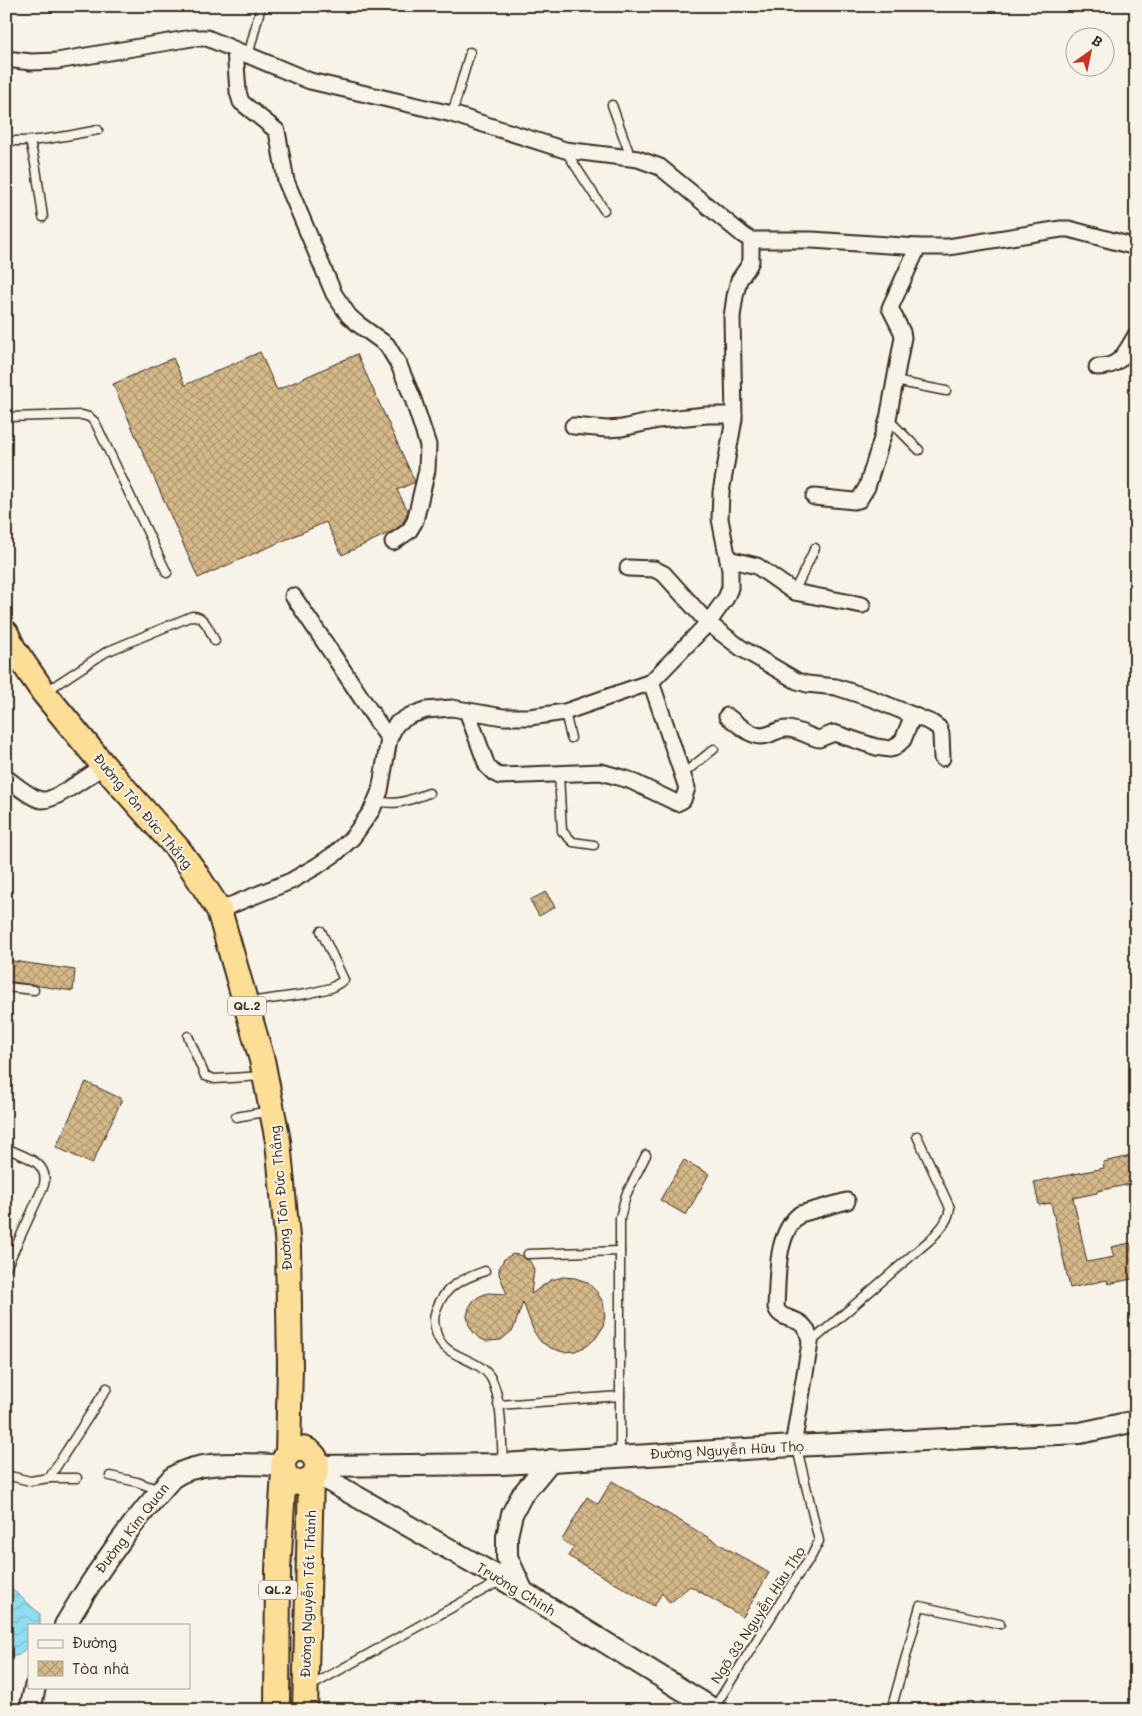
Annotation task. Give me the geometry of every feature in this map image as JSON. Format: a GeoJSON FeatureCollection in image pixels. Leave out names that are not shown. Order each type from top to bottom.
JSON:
{"type":"FeatureCollection","features":[{"type":"Feature","properties":{"kind":"highway","name":"Đường Tôn Đức Thắng"},"geometry":{"type":"LineString","coordinates":[[6,633],[13,648],[44,693],[104,766],[178,849],[219,910],[265,1076],[278,1141],[288,1248],[290,1366],[285,1463]]}},
{"type":"Feature","properties":{"kind":"highway"},"geometry":{"type":"LineString","coordinates":[[285,1463],[294,1450],[307,1450],[316,1460],[314,1472]]}},
{"type":"Feature","properties":{"kind":"highway","name":"Đường Nguyễn Tất Thành"},"geometry":{"type":"LineString","coordinates":[[277,1710],[278,1570],[285,1463]]}},
{"type":"Feature","properties":{"kind":"highway","name":"Đường Nguyễn Tất Thành"},"geometry":{"type":"LineString","coordinates":[[305,1699],[314,1472]]}},
{"type":"Feature","properties":{"kind":"main road","name":"Đường Nguyễn Hữu Thọ"},"geometry":{"type":"LineString","coordinates":[[314,1472],[503,1464],[795,1446],[1080,1433],[1136,1422]]}},
{"type":"Feature","properties":{"kind":"main road"},"geometry":{"type":"LineString","coordinates":[[523,1592],[507,1557],[507,1536],[512,1514],[522,1495],[551,1460]]}},
{"type":"Feature","properties":{"kind":"main road","name":"Đường Kim Quan"},"geometry":{"type":"LineString","coordinates":[[66,1624],[87,1588],[123,1535],[160,1490],[180,1472],[191,1468],[224,1465],[285,1463]]}},
{"type":"Feature","properties":{"kind":"main road","name":"Trường Chinh"},"geometry":{"type":"LineString","coordinates":[[314,1472],[502,1579],[714,1709]]}},
{"type":"Feature","properties":{"kind":"main road"},"geometry":{"type":"LineString","coordinates":[[30,1710],[35,1688]]}},
{"type":"Feature","properties":{"kind":"street"},"geometry":{"type":"LineString","coordinates":[[6,59],[31,62],[57,61],[192,38],[207,38],[310,81],[452,114],[564,150],[631,158],[648,162],[660,167],[742,235],[751,240],[812,240],[918,247],[948,247],[1061,229],[1136,247]]}},
{"type":"Feature","properties":{"kind":"street"},"geometry":{"type":"LineString","coordinates":[[242,53],[238,92],[241,102],[277,131],[286,181],[334,294],[349,316],[387,344],[399,365],[410,391],[428,445],[427,470],[415,521],[409,531],[393,542]]}},
{"type":"Feature","properties":{"kind":"street"},"geometry":{"type":"LineString","coordinates":[[219,910],[291,880],[317,866],[336,853],[352,837],[372,810],[380,791],[389,739],[396,724],[409,716],[426,710],[452,708],[503,717],[530,717],[565,712],[651,682],[708,623],[726,598],[730,588],[730,570],[720,519],[721,492],[734,415],[732,317],[734,296],[739,280],[751,261],[751,240]]}},
{"type":"Feature","properties":{"kind":"street"},"geometry":{"type":"LineString","coordinates":[[814,496],[848,501],[859,500],[867,487],[888,419],[903,337],[890,308],[918,247]]}},
{"type":"Feature","properties":{"kind":"street"},"geometry":{"type":"LineString","coordinates":[[1097,367],[1112,365],[1122,358],[1136,335]]}},
{"type":"Feature","properties":{"kind":"street"},"geometry":{"type":"LineString","coordinates":[[573,426],[607,429],[622,428],[658,420],[706,415],[734,415]]}},
{"type":"Feature","properties":{"kind":"street"},"geometry":{"type":"LineString","coordinates":[[728,559],[757,566],[794,592],[862,605]]}},
{"type":"Feature","properties":{"kind":"street"},"geometry":{"type":"LineString","coordinates":[[628,568],[654,569],[664,574],[708,623],[741,648],[797,681],[836,687],[913,715],[939,728],[942,758]]}},
{"type":"Feature","properties":{"kind":"street"},"geometry":{"type":"LineString","coordinates":[[293,596],[332,651],[350,683],[389,739]]}},
{"type":"Feature","properties":{"kind":"street"},"geometry":{"type":"LineString","coordinates":[[467,711],[487,766],[500,776],[601,772],[618,776],[646,787],[677,803],[683,800],[687,788],[651,682]]}},
{"type":"Feature","properties":{"kind":"street"},"geometry":{"type":"LineString","coordinates":[[726,716],[749,732],[760,736],[766,736],[787,728],[819,739],[834,733],[876,747],[890,749],[903,740],[913,715]]}},
{"type":"Feature","properties":{"kind":"street"},"geometry":{"type":"LineString","coordinates":[[6,778],[33,796],[43,800],[54,797],[104,766]]}},
{"type":"Feature","properties":{"kind":"street"},"geometry":{"type":"LineString","coordinates":[[795,1446],[810,1335],[805,1326],[777,1311],[782,1239],[794,1218],[800,1214],[847,1201]]}},
{"type":"Feature","properties":{"kind":"lane"},"geometry":{"type":"LineString","coordinates":[[242,53],[262,6]]}},
{"type":"Feature","properties":{"kind":"lane"},"geometry":{"type":"LineString","coordinates":[[452,114],[470,52]]}},
{"type":"Feature","properties":{"kind":"lane"},"geometry":{"type":"LineString","coordinates":[[612,104],[631,158]]}},
{"type":"Feature","properties":{"kind":"lane"},"geometry":{"type":"LineString","coordinates":[[6,140],[30,141],[98,130]]}},
{"type":"Feature","properties":{"kind":"lane"},"geometry":{"type":"LineString","coordinates":[[30,141],[43,217]]}},
{"type":"Feature","properties":{"kind":"lane"},"geometry":{"type":"LineString","coordinates":[[564,150],[604,210]]}},
{"type":"Feature","properties":{"kind":"lane"},"geometry":{"type":"LineString","coordinates":[[895,381],[946,391]]}},
{"type":"Feature","properties":{"kind":"lane"},"geometry":{"type":"LineString","coordinates":[[6,417],[82,415],[89,417],[95,422],[168,573]]}},
{"type":"Feature","properties":{"kind":"lane"},"geometry":{"type":"LineString","coordinates":[[888,419],[919,450]]}},
{"type":"Feature","properties":{"kind":"lane"},"geometry":{"type":"LineString","coordinates":[[794,592],[815,548]]}},
{"type":"Feature","properties":{"kind":"lane"},"geometry":{"type":"LineString","coordinates":[[44,693],[106,652],[192,616],[201,618],[215,641]]}},
{"type":"Feature","properties":{"kind":"lane"},"geometry":{"type":"LineString","coordinates":[[565,712],[571,738]]}},
{"type":"Feature","properties":{"kind":"lane"},"geometry":{"type":"LineString","coordinates":[[683,774],[714,749]]}},
{"type":"Feature","properties":{"kind":"lane"},"geometry":{"type":"LineString","coordinates":[[559,774],[562,831],[573,842],[594,845]]}},
{"type":"Feature","properties":{"kind":"lane"},"geometry":{"type":"LineString","coordinates":[[376,800],[398,803],[429,793]]}},
{"type":"Feature","properties":{"kind":"lane"},"geometry":{"type":"LineString","coordinates":[[246,1002],[306,994],[331,988],[344,980],[321,931]]}},
{"type":"Feature","properties":{"kind":"lane"},"geometry":{"type":"LineString","coordinates":[[6,987],[34,990]]}},
{"type":"Feature","properties":{"kind":"lane"},"geometry":{"type":"LineString","coordinates":[[188,1036],[205,1076],[215,1078],[265,1076]]}},
{"type":"Feature","properties":{"kind":"lane"},"geometry":{"type":"LineString","coordinates":[[236,1117],[272,1111]]}},
{"type":"Feature","properties":{"kind":"lane"},"geometry":{"type":"LineString","coordinates":[[810,1344],[931,1239],[946,1223],[950,1208],[917,1136]]}},
{"type":"Feature","properties":{"kind":"lane"},"geometry":{"type":"LineString","coordinates":[[6,1148],[40,1164],[46,1175],[44,1185],[6,1268]]}},
{"type":"Feature","properties":{"kind":"lane"},"geometry":{"type":"LineString","coordinates":[[620,1457],[620,1218],[626,1195],[646,1155]]}},
{"type":"Feature","properties":{"kind":"lane"},"geometry":{"type":"LineString","coordinates":[[528,1254],[620,1251]]}},
{"type":"Feature","properties":{"kind":"lane"},"geometry":{"type":"LineString","coordinates":[[485,1271],[461,1280],[447,1291],[438,1304],[433,1319],[436,1335],[442,1344],[451,1352],[485,1369],[492,1381],[498,1405],[503,1464]]}},
{"type":"Feature","properties":{"kind":"lane"},"geometry":{"type":"LineString","coordinates":[[49,1478],[107,1388]]}},
{"type":"Feature","properties":{"kind":"lane"},"geometry":{"type":"LineString","coordinates":[[498,1405],[620,1396]]}},
{"type":"Feature","properties":{"kind":"lane","name":"Ngõ 33 Nguyễn Hữu Thọ"},"geometry":{"type":"LineString","coordinates":[[714,1709],[793,1582],[811,1558],[819,1541],[795,1446]]}},
{"type":"Feature","properties":{"kind":"lane"},"geometry":{"type":"LineString","coordinates":[[6,1475],[30,1481],[49,1478],[78,1478]]}},
{"type":"Feature","properties":{"kind":"lane"},"geometry":{"type":"LineString","coordinates":[[110,1476],[137,1482],[160,1490]]}},
{"type":"Feature","properties":{"kind":"lane"},"geometry":{"type":"LineString","coordinates":[[305,1699],[502,1579]]}},
{"type":"Feature","properties":{"kind":"lane"},"geometry":{"type":"LineString","coordinates":[[891,1710],[920,1606],[1000,1624]]}},
{"type":"Feature","properties":{"kind":"water"},"geometry":{"type":"Polygon","coordinates":[[[6,1590],[13,1590],[40,1614],[40,1624],[28,1624],[28,1646],[19,1655],[6,1658],[6,1590]]]}},
{"type":"Feature","properties":{"kind":"building"},"geometry":{"type":"Polygon","coordinates":[[[260,352],[277,390],[357,354],[415,482],[397,490],[408,511],[402,524],[395,530],[342,555],[326,522],[198,578],[113,384],[173,358],[185,385],[260,352]]]}},
{"type":"Feature","properties":{"kind":"building"},"geometry":{"type":"Polygon","coordinates":[[[546,892],[555,907],[539,916],[530,900],[546,892]]]}},
{"type":"Feature","properties":{"kind":"building"},"geometry":{"type":"Polygon","coordinates":[[[6,960],[75,970],[73,991],[6,981],[6,960]]]}},
{"type":"Feature","properties":{"kind":"building"},"geometry":{"type":"Polygon","coordinates":[[[86,1082],[122,1099],[92,1164],[56,1147],[86,1082]]]}},
{"type":"Feature","properties":{"kind":"building"},"geometry":{"type":"Polygon","coordinates":[[[1136,1155],[1136,1183],[1073,1198],[1087,1262],[1114,1257],[1111,1247],[1130,1243],[1133,1254],[1136,1253],[1136,1278],[1108,1284],[1107,1280],[1070,1288],[1051,1203],[1039,1205],[1034,1182],[1104,1168],[1103,1162],[1136,1155]]]}},
{"type":"Feature","properties":{"kind":"building"},"geometry":{"type":"Polygon","coordinates":[[[684,1160],[709,1174],[686,1215],[660,1200],[684,1160]]]}},
{"type":"Feature","properties":{"kind":"building"},"geometry":{"type":"Polygon","coordinates":[[[513,1254],[523,1256],[532,1265],[534,1270],[531,1294],[551,1280],[563,1277],[587,1282],[596,1291],[603,1302],[605,1314],[603,1327],[596,1338],[587,1346],[575,1351],[563,1352],[551,1348],[541,1342],[534,1332],[523,1302],[513,1330],[501,1340],[486,1341],[479,1338],[473,1332],[467,1316],[469,1308],[473,1301],[488,1293],[507,1294],[499,1274],[499,1269],[504,1259],[513,1254]]]}},
{"type":"Feature","properties":{"kind":"building"},"geometry":{"type":"Polygon","coordinates":[[[612,1481],[769,1573],[743,1617],[690,1586],[670,1603],[662,1593],[654,1606],[568,1556],[574,1547],[562,1540],[587,1497],[598,1504],[612,1481]]]}}]}
